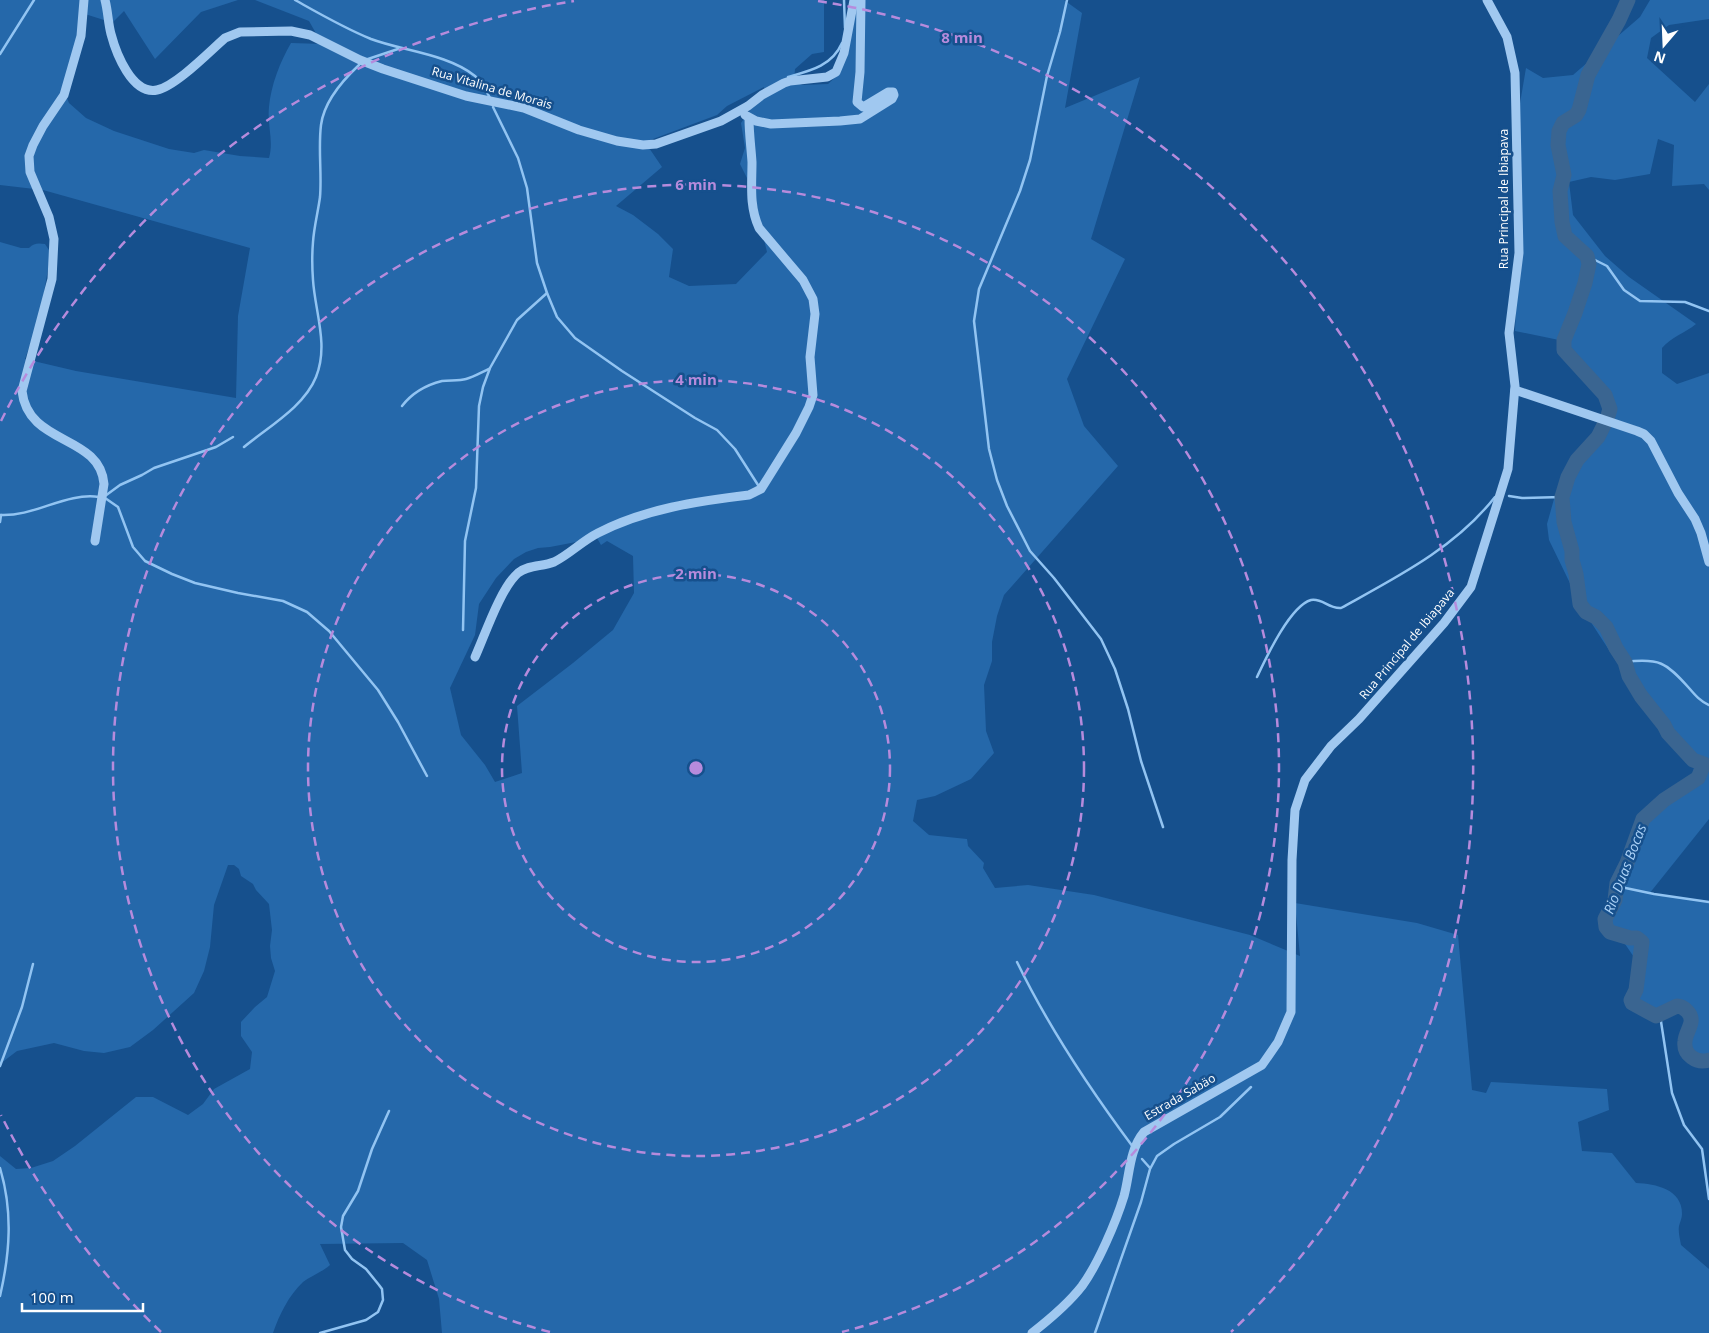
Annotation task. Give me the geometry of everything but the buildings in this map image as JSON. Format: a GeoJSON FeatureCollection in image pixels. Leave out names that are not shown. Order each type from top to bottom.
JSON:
{"type":"FeatureCollection","features":[{"type":"Feature","properties":{"kind":"street"},"geometry":{"type":"LineString","coordinates":[[84,0],[81,36],[64,96],[43,126],[32,145],[29,156],[30,172],[49,217],[54,239],[52,279],[22,390],[28,412],[41,426],[88,454],[100,466],[104,475],[104,484],[95,541]]}},
{"type":"Feature","properties":{"kind":"street","name":"Rua Vitalina de Morais"},"geometry":{"type":"LineString","coordinates":[[104,0],[111,33],[123,65],[137,84],[148,90],[155,90],[168,84],[225,38],[234,34],[250,31],[292,31],[310,35],[360,60],[383,69],[466,96],[524,108],[579,130],[617,141],[643,144],[656,144],[720,121],[784,83],[827,77],[836,72],[844,53],[854,0]]}},
{"type":"Feature","properties":{"kind":"street"},"geometry":{"type":"LineString","coordinates":[[749,118],[771,124],[840,122],[860,119],[894,97],[893,92],[888,92],[862,107],[857,102],[860,72],[861,0]]}},
{"type":"Feature","properties":{"kind":"street","name":"Rua Principal de Ibiapava"},"geometry":{"type":"LineString","coordinates":[[1291,934],[1292,860],[1296,810],[1305,780],[1331,746],[1359,719],[1444,624],[1471,587],[1508,469],[1515,390],[1510,334],[1519,254],[1515,73],[1507,37],[1487,0]]}},
{"type":"Feature","properties":{"kind":"street"},"geometry":{"type":"LineString","coordinates":[[475,658],[499,603],[518,574],[531,566],[552,562],[599,532],[631,518],[686,504],[749,495],[756,492],[761,489],[770,475],[810,407],[813,395],[810,357],[815,314],[814,303],[803,280],[759,228],[755,220],[752,208],[752,159],[749,118],[742,109]]}},
{"type":"Feature","properties":{"kind":"street"},"geometry":{"type":"LineString","coordinates":[[1515,390],[1640,432],[1651,441],[1674,486],[1698,526],[1709,562]]}},
{"type":"Feature","properties":{"kind":"street","name":"Estrada Sabäo"},"geometry":{"type":"LineString","coordinates":[[1032,1333],[1058,1312],[1082,1285],[1107,1241],[1124,1196],[1137,1141],[1144,1132],[1262,1065],[1278,1042],[1291,1012],[1291,934]]}},
{"type":"Feature","properties":{"kind":"shaded area"},"geometry":{"type":"Polygon","coordinates":[[[0,0],[238,0],[201,12],[155,59],[124,11],[110,25],[107,21],[85,14],[64,91],[69,103],[86,118],[114,131],[169,149],[194,153],[204,150],[240,156],[269,158],[271,145],[270,99],[283,58],[291,43],[322,44],[309,21],[255,0],[824,0],[824,52],[812,54],[795,69],[794,81],[802,85],[828,84],[840,73],[858,0],[1064,0],[1082,13],[1065,108],[1140,77],[1091,239],[1125,259],[1067,379],[1084,426],[1118,466],[1004,595],[997,616],[992,642],[992,661],[984,685],[986,731],[994,753],[971,779],[935,796],[917,800],[913,821],[929,835],[967,839],[968,846],[984,863],[983,868],[995,888],[1028,885],[1094,895],[1250,935],[1300,956],[1295,903],[1417,923],[1458,935],[1472,1090],[1486,1093],[1491,1082],[1607,1089],[1609,1110],[1578,1122],[1582,1151],[1612,1153],[1636,1183],[1659,1187],[1673,1193],[1678,1199],[1682,1214],[1679,1228],[1681,1245],[1709,1269],[1709,1333],[442,1333],[439,1299],[427,1260],[403,1243],[320,1244],[330,1265],[298,1287],[285,1306],[273,1333],[0,1333],[0,1156],[16,1169],[31,1168],[53,1161],[75,1146],[136,1097],[153,1097],[188,1115],[203,1104],[214,1089],[250,1069],[252,1052],[241,1036],[241,1022],[267,997],[275,971],[271,958],[272,930],[269,904],[253,884],[241,876],[239,869],[234,865],[228,865],[214,905],[210,947],[204,971],[194,993],[153,1030],[130,1047],[104,1053],[84,1051],[54,1043],[17,1051],[0,1064],[0,242],[21,248],[45,244],[49,250],[49,263],[40,316],[25,359],[76,371],[236,398],[238,316],[250,248],[43,190],[0,185],[0,0]],[[764,87],[727,106],[717,115],[645,142],[662,167],[616,206],[633,215],[658,234],[673,249],[669,277],[689,286],[736,284],[767,252],[751,186],[740,164],[745,148],[741,123],[753,106],[766,94],[764,87]],[[597,538],[538,548],[526,552],[514,559],[496,578],[479,604],[475,635],[450,688],[461,735],[485,765],[495,782],[522,773],[517,706],[613,630],[634,593],[633,556],[607,541],[601,545],[597,538]]]}},
{"type":"Feature","properties":{"kind":"shaded area"},"geometry":{"type":"Polygon","coordinates":[[[1650,0],[1709,0],[1709,19],[1669,25],[1651,38],[1647,58],[1695,102],[1709,84],[1709,190],[1704,184],[1672,186],[1674,145],[1658,139],[1650,174],[1615,180],[1591,177],[1569,182],[1573,215],[1605,256],[1629,277],[1696,324],[1662,348],[1662,373],[1677,384],[1709,373],[1709,819],[1649,894],[1709,902],[1709,1061],[1689,1062],[1683,1045],[1686,1030],[1686,1013],[1675,1013],[1651,1018],[1631,1005],[1640,980],[1638,963],[1625,944],[1604,932],[1603,925],[1612,919],[1645,824],[1661,795],[1692,783],[1694,767],[1659,727],[1583,610],[1549,540],[1547,524],[1554,499],[1567,472],[1580,459],[1602,413],[1605,397],[1559,340],[1515,331],[1520,226],[1517,121],[1526,68],[1543,78],[1573,75],[1640,17],[1650,0]]]}},
{"type":"Feature","properties":{"kind":"waterway"},"geometry":{"type":"LineString","coordinates":[[0,54],[34,0]]}},
{"type":"Feature","properties":{"kind":"waterway"},"geometry":{"type":"LineString","coordinates":[[295,0],[342,26],[371,39],[439,58],[464,69],[480,81],[490,98]]}},
{"type":"Feature","properties":{"kind":"waterway"},"geometry":{"type":"LineString","coordinates":[[844,0],[845,28]]}},
{"type":"Feature","properties":{"kind":"waterway"},"geometry":{"type":"LineString","coordinates":[[1067,0],[1047,76],[1030,160],[1020,191],[979,289],[974,321],[989,449],[997,480],[1007,506],[1030,551],[1054,578],[1101,639],[1115,669],[1128,709],[1141,761],[1163,827]]}},
{"type":"Feature","properties":{"kind":"waterway","name":"Rio Duas Bocas"},"geometry":{"type":"LineString","coordinates":[[1628,0],[1588,75],[1579,110],[1576,115],[1563,123],[1559,131],[1558,145],[1564,175],[1560,191],[1565,236],[1587,256],[1589,264],[1585,283],[1564,340],[1564,350],[1605,395],[1610,409],[1598,437],[1577,460],[1568,477],[1562,497],[1564,522],[1572,551],[1580,604],[1586,612],[1596,617],[1606,627],[1625,662],[1629,676],[1668,733],[1693,760],[1704,764],[1698,778],[1664,800],[1643,819],[1627,863],[1617,883],[1615,900],[1605,919],[1606,927],[1610,932],[1630,938],[1637,938],[1642,942],[1636,990],[1631,1000],[1632,1003],[1656,1016],[1677,1006],[1685,1009],[1691,1018],[1685,1041],[1686,1050],[1692,1057],[1700,1061],[1709,1060]]}},
{"type":"Feature","properties":{"kind":"waterway"},"geometry":{"type":"LineString","coordinates":[[788,77],[820,66],[838,51],[842,43]]}},
{"type":"Feature","properties":{"kind":"waterway"},"geometry":{"type":"LineString","coordinates":[[365,60],[398,49]]}},
{"type":"Feature","properties":{"kind":"waterway"},"geometry":{"type":"LineString","coordinates":[[244,447],[284,416],[303,398],[316,377],[320,365],[321,341],[312,261],[320,197],[321,125],[330,99],[359,65]]}},
{"type":"Feature","properties":{"kind":"waterway"},"geometry":{"type":"LineString","coordinates":[[493,107],[518,158],[527,188],[537,263],[557,317],[575,338],[622,371],[717,430],[735,449],[758,485]]}},
{"type":"Feature","properties":{"kind":"waterway"},"geometry":{"type":"LineString","coordinates":[[1587,256],[1607,266],[1624,290],[1640,301],[1685,302],[1709,311]]}},
{"type":"Feature","properties":{"kind":"waterway"},"geometry":{"type":"LineString","coordinates":[[463,630],[465,541],[476,488],[479,406],[483,387],[490,368],[517,320],[547,293]]}},
{"type":"Feature","properties":{"kind":"waterway"},"geometry":{"type":"LineString","coordinates":[[402,406],[415,393],[430,385],[442,381],[466,379],[489,369]]}},
{"type":"Feature","properties":{"kind":"waterway"},"geometry":{"type":"LineString","coordinates":[[105,496],[120,485],[154,468],[216,447],[233,437]]}},
{"type":"Feature","properties":{"kind":"waterway"},"geometry":{"type":"LineString","coordinates":[[1509,496],[1522,498],[1562,497]]}},
{"type":"Feature","properties":{"kind":"waterway"},"geometry":{"type":"LineString","coordinates":[[0,515],[13,515],[74,498],[99,497]]}},
{"type":"Feature","properties":{"kind":"waterway"},"geometry":{"type":"LineString","coordinates":[[1257,677],[1287,622],[1303,604],[1315,600],[1341,608],[1383,585],[1424,560],[1462,532],[1495,497]]}},
{"type":"Feature","properties":{"kind":"waterway"},"geometry":{"type":"LineString","coordinates":[[105,498],[118,507],[133,547],[145,561],[195,583],[283,601],[307,612],[329,631],[378,690],[398,722],[427,776]]}},
{"type":"Feature","properties":{"kind":"waterway"},"geometry":{"type":"LineString","coordinates":[[0,522],[1,515]]}},
{"type":"Feature","properties":{"kind":"waterway"},"geometry":{"type":"LineString","coordinates":[[1625,662],[1646,661],[1668,667],[1698,698],[1709,705]]}},
{"type":"Feature","properties":{"kind":"waterway"},"geometry":{"type":"LineString","coordinates":[[1616,886],[1709,902]]}},
{"type":"Feature","properties":{"kind":"waterway"},"geometry":{"type":"LineString","coordinates":[[1017,962],[1042,1010],[1070,1057],[1133,1147]]}},
{"type":"Feature","properties":{"kind":"waterway"},"geometry":{"type":"LineString","coordinates":[[0,1066],[22,1007],[33,964]]}},
{"type":"Feature","properties":{"kind":"waterway"},"geometry":{"type":"LineString","coordinates":[[1660,1015],[1672,1093],[1684,1125],[1702,1149],[1709,1199]]}},
{"type":"Feature","properties":{"kind":"waterway"},"geometry":{"type":"LineString","coordinates":[[1095,1333],[1141,1202],[1150,1169],[1157,1156],[1220,1117],[1251,1087]]}},
{"type":"Feature","properties":{"kind":"waterway"},"geometry":{"type":"LineString","coordinates":[[320,1333],[366,1320],[378,1312],[383,1300],[382,1289],[379,1285],[366,1269],[352,1259],[345,1250],[341,1227],[343,1216],[358,1191],[372,1149],[389,1111]]}},
{"type":"Feature","properties":{"kind":"waterway"},"geometry":{"type":"LineString","coordinates":[[1142,1159],[1150,1168]]}},
{"type":"Feature","properties":{"kind":"waterway"},"geometry":{"type":"LineString","coordinates":[[0,1168],[7,1200],[9,1232],[0,1296]]}}]}
